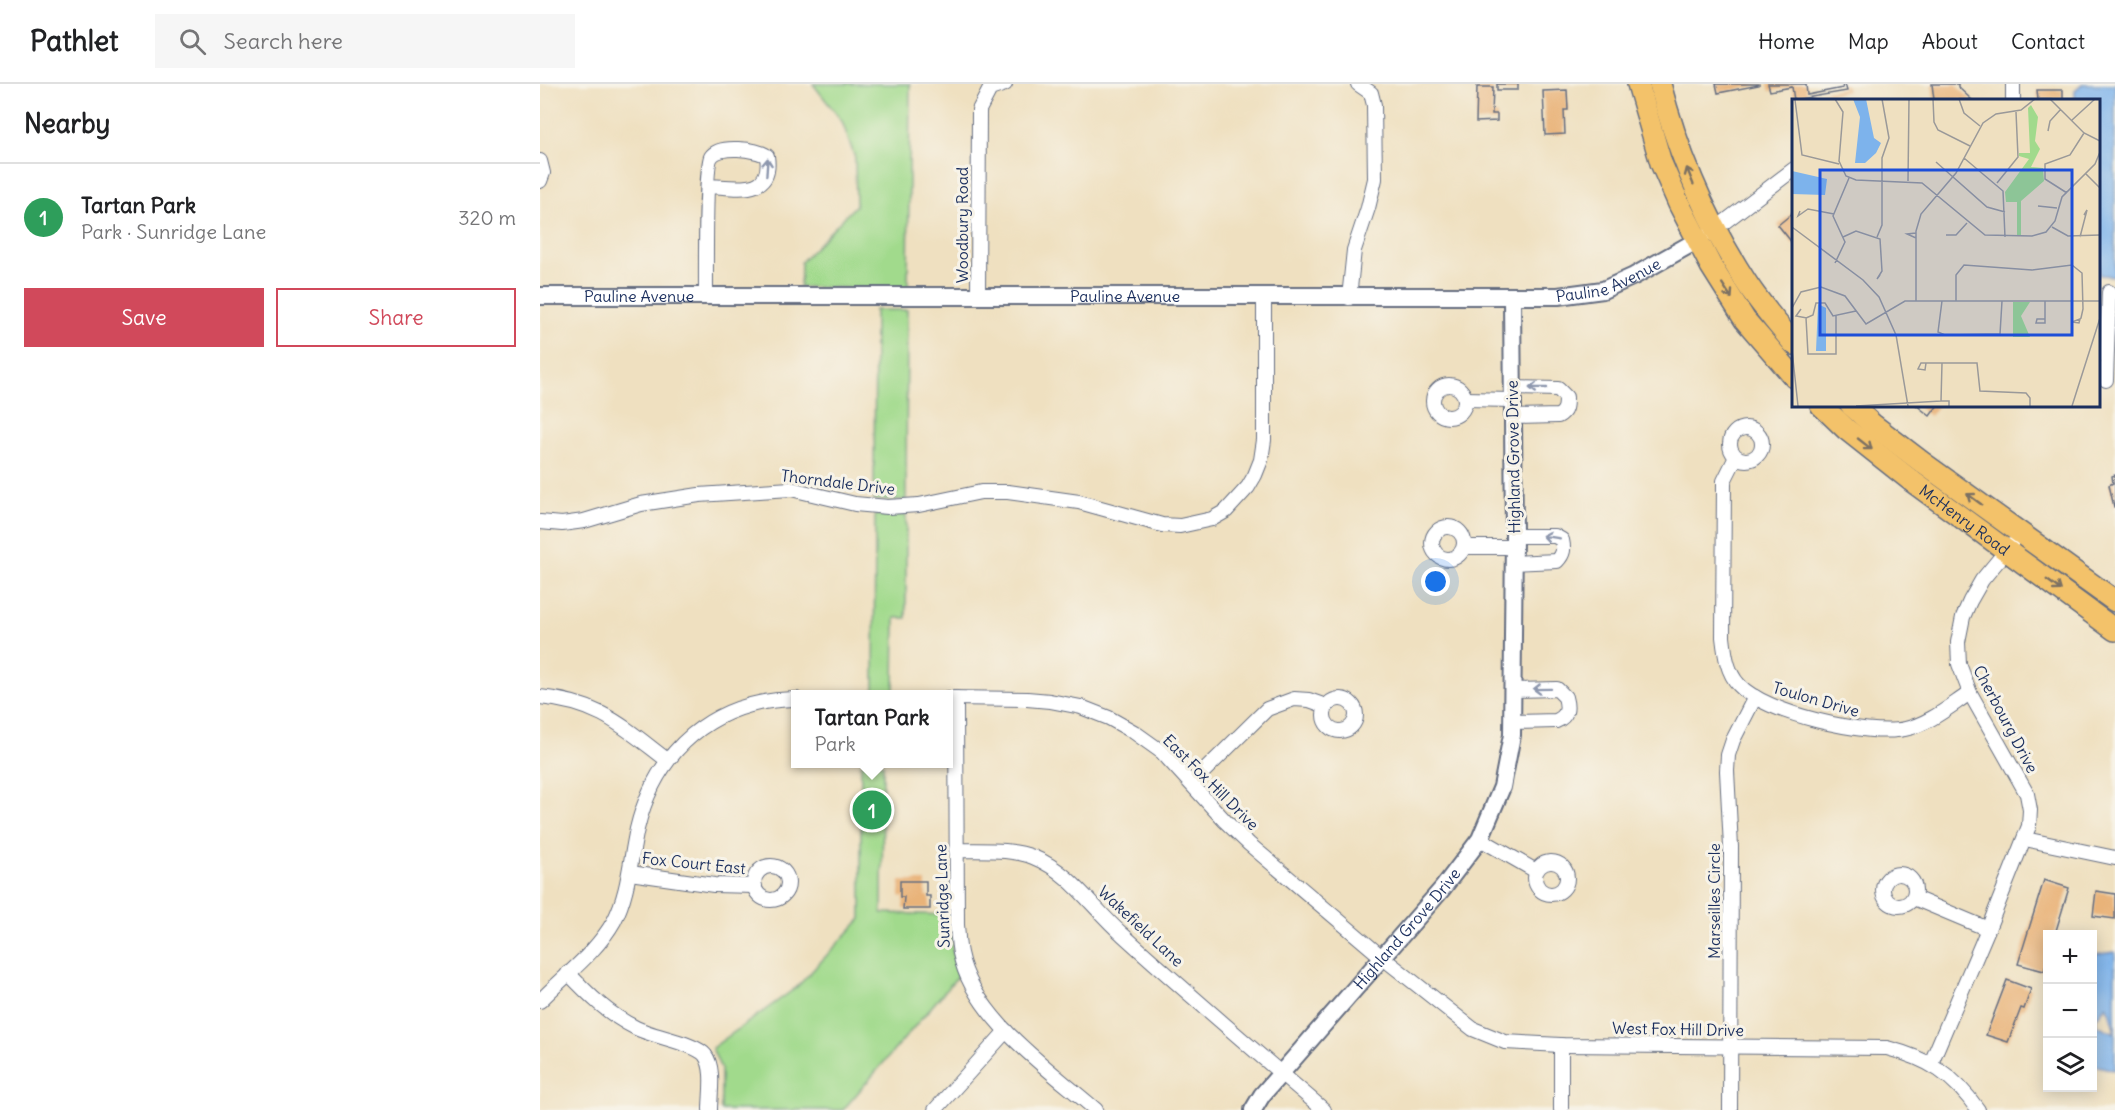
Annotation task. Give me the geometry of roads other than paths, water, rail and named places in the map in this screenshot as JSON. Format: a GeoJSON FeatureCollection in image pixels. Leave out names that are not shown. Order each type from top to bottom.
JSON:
{"type":"FeatureCollection","features":[{"type":"Feature","properties":{"kind":"main road"},"geometry":{"type":"LineString","coordinates":[[1638,84],[1661,163],[1711,266],[1746,320],[1792,375]]}},
{"type":"Feature","properties":{"kind":"main road"},"geometry":{"type":"LineString","coordinates":[[1660,84],[1698,197],[1746,282],[1792,341]]}},
{"type":"Feature","properties":{"kind":"main road","name":"McHenry Road"},"geometry":{"type":"LineString","coordinates":[[1822,406],[1846,429],[1912,482],[2115,630]]}},
{"type":"Feature","properties":{"kind":"main road","name":"McHenry Road"},"geometry":{"type":"LineString","coordinates":[[1852,406],[1923,463],[2115,601]]}},
{"type":"Feature","properties":{"kind":"street","name":"Woodbury Road"},"geometry":{"type":"LineString","coordinates":[[978,297],[979,110],[990,89],[1005,84]]}},
{"type":"Feature","properties":{"kind":"street"},"geometry":{"type":"LineString","coordinates":[[1349,298],[1354,250],[1375,179],[1374,105],[1371,93],[1358,84]]}},
{"type":"Feature","properties":{"kind":"street"},"geometry":{"type":"LineString","coordinates":[[705,296],[708,186],[709,160],[713,154],[724,149],[758,151],[767,156],[769,167],[766,177],[760,184],[751,187],[708,186]]}},
{"type":"Feature","properties":{"kind":"street"},"geometry":{"type":"LineString","coordinates":[[540,161],[543,174],[540,181]]}},
{"type":"Feature","properties":{"kind":"street"},"geometry":{"type":"LineString","coordinates":[[1698,240],[1792,171]]}},
{"type":"Feature","properties":{"kind":"street","name":"Pauline Avenue"},"geometry":{"type":"LineString","coordinates":[[540,296],[1349,298],[1566,296],[1604,290],[1698,240]]}},
{"type":"Feature","properties":{"kind":"street"},"geometry":{"type":"LineString","coordinates":[[2107,291],[2107,380]]}},
{"type":"Feature","properties":{"kind":"street","name":"Highland Grove Drive"},"geometry":{"type":"LineString","coordinates":[[1253,1110],[1262,1095],[1442,889],[1480,839],[1502,787],[1512,735],[1514,548],[1512,297]]}},
{"type":"Feature","properties":{"kind":"street","name":"Thorndale Drive"},"geometry":{"type":"LineString","coordinates":[[540,522],[562,524],[584,521],[641,504],[699,495],[791,489],[855,504],[888,507],[919,506],[981,492],[1008,492],[1078,502],[1162,525],[1180,526],[1212,519],[1226,511],[1248,487],[1262,460],[1264,298]]}},
{"type":"Feature","properties":{"kind":"street"},"geometry":{"type":"LineString","coordinates":[[1465,399],[1512,402]]}},
{"type":"Feature","properties":{"kind":"street","name":"Toulon Drive"},"geometry":{"type":"LineString","coordinates":[[1736,457],[1724,481],[1724,646],[1730,671],[1739,685],[1755,698],[1772,706],[1850,728],[1888,730],[1905,729],[1929,720],[1970,693]]}},
{"type":"Feature","properties":{"kind":"street","name":"Cherbourg Drive"},"geometry":{"type":"LineString","coordinates":[[1931,1063],[1988,930],[2029,826],[2030,810],[2027,794],[1970,693],[1959,664],[1958,642],[1963,617],[1982,580],[2021,533]]}},
{"type":"Feature","properties":{"kind":"street"},"geometry":{"type":"LineString","coordinates":[[1464,547],[1514,548]]}},
{"type":"Feature","properties":{"kind":"street"},"geometry":{"type":"LineString","coordinates":[[1512,690],[1557,689],[1565,697],[1567,712],[1563,718],[1556,721],[1512,722]]}},
{"type":"Feature","properties":{"kind":"street"},"geometry":{"type":"LineString","coordinates":[[540,697],[568,701],[596,709],[667,760]]}},
{"type":"Feature","properties":{"kind":"street","name":"East Fox Hill Drive"},"geometry":{"type":"LineString","coordinates":[[953,698],[1027,699],[1081,707],[1109,718],[1134,732],[1162,752],[1249,844],[1383,958]]}},
{"type":"Feature","properties":{"kind":"street","name":"Marseilles Circle"},"geometry":{"type":"LineString","coordinates":[[1730,1110],[1731,848],[1727,771],[1728,755],[1733,740],[1755,698]]}},
{"type":"Feature","properties":{"kind":"street"},"geometry":{"type":"LineString","coordinates":[[540,1001],[600,944],[614,920],[630,873],[637,830],[646,797],[667,760],[702,727],[726,713],[752,703],[791,699]]}},
{"type":"Feature","properties":{"kind":"street"},"geometry":{"type":"LineString","coordinates":[[1192,783],[1267,709],[1294,699],[1309,700],[1326,706]]}},
{"type":"Feature","properties":{"kind":"street","name":"Sunridge Lane"},"geometry":{"type":"LineString","coordinates":[[953,728],[957,925],[960,954],[971,983],[986,1010],[1006,1031],[1096,1110]]}},
{"type":"Feature","properties":{"kind":"street"},"geometry":{"type":"LineString","coordinates":[[1480,839],[1536,871]]}},
{"type":"Feature","properties":{"kind":"street"},"geometry":{"type":"LineString","coordinates":[[2025,839],[2115,858]]}},
{"type":"Feature","properties":{"kind":"street","name":"Wakefield Lane"},"geometry":{"type":"LineString","coordinates":[[957,850],[1012,852],[1033,857],[1071,881],[1119,932],[1324,1110]]}},
{"type":"Feature","properties":{"kind":"street","name":"Fox Court East"},"geometry":{"type":"LineString","coordinates":[[630,873],[714,885],[755,886]]}},
{"type":"Feature","properties":{"kind":"street"},"geometry":{"type":"LineString","coordinates":[[1914,898],[1988,930]]}},
{"type":"Feature","properties":{"kind":"street","name":"West Fox Hill Drive"},"geometry":{"type":"LineString","coordinates":[[1383,958],[1473,1029],[1505,1042],[1561,1045],[1887,1048],[1931,1063],[1950,1076],[1978,1110]]}},
{"type":"Feature","properties":{"kind":"street"},"geometry":{"type":"LineString","coordinates":[[568,973],[597,1003],[623,1021],[662,1039],[698,1047],[707,1057],[710,1072],[710,1110]]}},
{"type":"Feature","properties":{"kind":"street"},"geometry":{"type":"LineString","coordinates":[[935,1110],[1006,1031]]}},
{"type":"Feature","properties":{"kind":"street"},"geometry":{"type":"LineString","coordinates":[[1561,1045],[1561,1110]]}},
{"type":"Feature","properties":{"kind":"water"},"geometry":{"type":"Polygon","coordinates":[[[2083,84],[2115,84],[2115,276],[2100,275],[2100,99],[2075,99],[2075,91],[2083,84]]]}},
{"type":"Feature","properties":{"kind":"water"},"geometry":{"type":"Polygon","coordinates":[[[2115,952],[2115,1070],[2097,1066],[2097,1025],[2114,1033],[2113,1023],[2106,1006],[2097,1017],[2097,954],[2115,952]]]}},
{"type":"Feature","properties":{"kind":"place","name":"Tartan Park"},"geometry":{"type":"Point","coordinates":[872,810]}}]}
